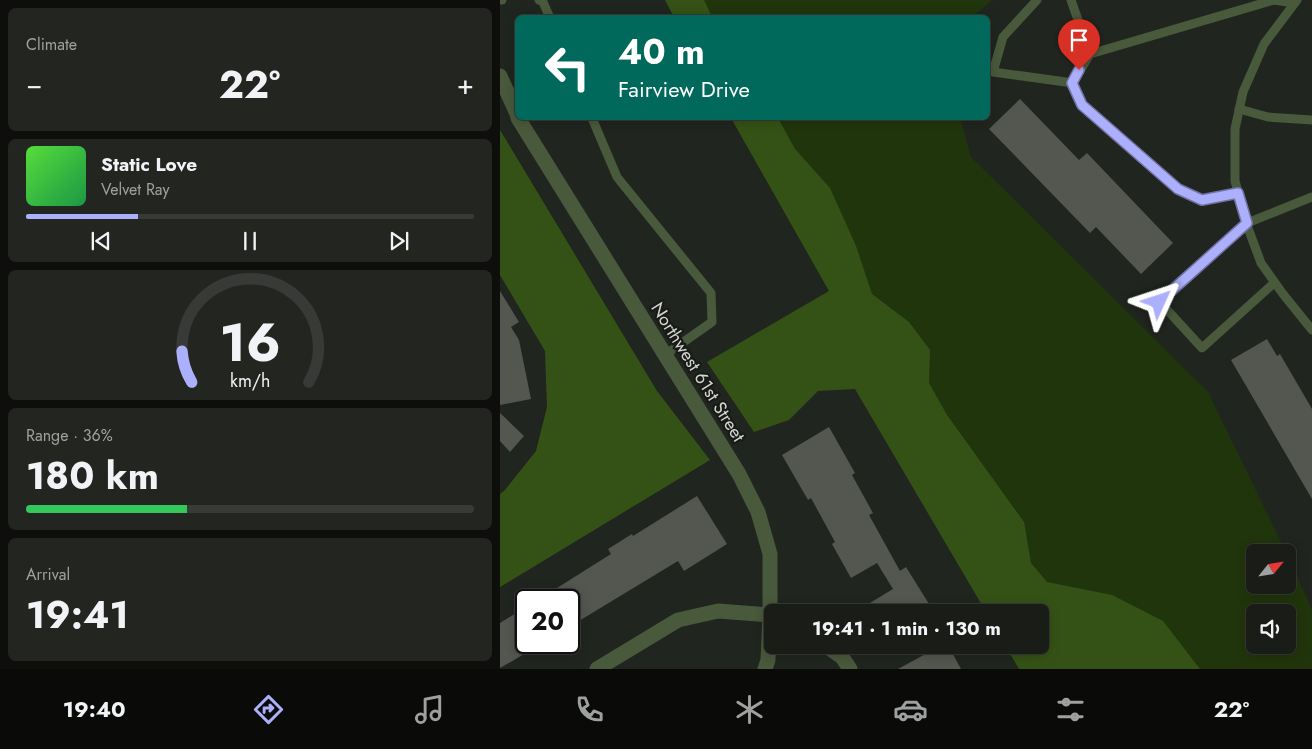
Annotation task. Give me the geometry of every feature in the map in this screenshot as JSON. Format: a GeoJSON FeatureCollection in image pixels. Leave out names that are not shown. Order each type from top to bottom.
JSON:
{"type":"FeatureCollection","features":[{"type":"Feature","properties":{"kind":"street","name":"Northwest 61st Street"},"geometry":{"type":"LineString","coordinates":[[500,76],[515,110]]}},
{"type":"Feature","properties":{"kind":"street","name":"Northwest 61st Street"},"geometry":{"type":"LineString","coordinates":[[520,120],[740,474],[758,512],[770,554],[771,604]]}},
{"type":"Feature","properties":{"kind":"street"},"geometry":{"type":"LineString","coordinates":[[597,669],[678,620],[718,611],[764,614]]}},
{"type":"Feature","properties":{"kind":"street","name":"Northwest 61st Street"},"geometry":{"type":"LineString","coordinates":[[765,669],[768,654]]}},
{"type":"Feature","properties":{"kind":"street"},"geometry":{"type":"LineString","coordinates":[[838,654],[842,657],[850,669]]}},
{"type":"Feature","properties":{"kind":"lane"},"geometry":{"type":"LineString","coordinates":[[540,0],[543,2],[549,15]]}},
{"type":"Feature","properties":{"kind":"lane"},"geometry":{"type":"LineString","coordinates":[[1037,0],[1003,37],[993,72],[1072,83]]}},
{"type":"Feature","properties":{"kind":"lane"},"geometry":{"type":"LineString","coordinates":[[1072,0],[1090,54]]}},
{"type":"Feature","properties":{"kind":"lane"},"geometry":{"type":"LineString","coordinates":[[1072,83],[1090,54],[1274,0],[1295,2]]}},
{"type":"Feature","properties":{"kind":"lane"},"geometry":{"type":"LineString","coordinates":[[1295,2],[1264,44],[1243,92],[1235,129],[1235,181],[1261,263],[1274,283],[1312,330]]}},
{"type":"Feature","properties":{"kind":"lane"},"geometry":{"type":"LineString","coordinates":[[1072,83],[1082,105],[1178,189],[1202,200],[1238,193]]}},
{"type":"Feature","properties":{"kind":"lane"},"geometry":{"type":"LineString","coordinates":[[1239,109],[1268,117],[1312,120]]}},
{"type":"Feature","properties":{"kind":"lane"},"geometry":{"type":"LineString","coordinates":[[593,120],[617,177],[711,293],[712,322],[666,355]]}},
{"type":"Feature","properties":{"kind":"lane"},"geometry":{"type":"LineString","coordinates":[[1274,283],[1202,348],[1159,302],[1247,223],[1312,197]]}},
{"type":"Feature","properties":{"kind":"shaded area"},"geometry":{"type":"Polygon","coordinates":[[[665,0],[992,0],[976,15],[673,15],[665,0]]]}},
{"type":"Feature","properties":{"kind":"shaded area"},"geometry":{"type":"Polygon","coordinates":[[[665,0],[704,0],[711,15],[673,15],[665,0]]]}},
{"type":"Feature","properties":{"kind":"shaded area"},"geometry":{"type":"Polygon","coordinates":[[[732,120],[961,120],[971,157],[1208,392],[1282,544],[1246,544],[1246,594],[1296,594],[1296,574],[1312,610],[1312,669],[1019,669],[1010,654],[1049,654],[1049,604],[982,604],[829,291],[732,120]]]}},
{"type":"Feature","properties":{"kind":"shaded area"},"geometry":{"type":"Polygon","coordinates":[[[732,120],[779,120],[795,149],[830,188],[856,246],[872,294],[909,322],[930,350],[929,383],[947,415],[1024,522],[1031,563],[1047,582],[1112,595],[1163,621],[1200,669],[1019,669],[1010,654],[1049,654],[1049,604],[981,604],[855,389],[818,391],[789,420],[754,432],[707,362],[829,291],[732,120]]]}},
{"type":"Feature","properties":{"kind":"shaded area"},"geometry":{"type":"Polygon","coordinates":[[[500,130],[657,391],[710,460],[500,587],[500,494],[536,451],[547,407],[545,351],[500,275],[500,130]]]}},
{"type":"Feature","properties":{"kind":"building"},"geometry":{"type":"Polygon","coordinates":[[[1020,99],[1079,160],[1087,153],[1173,243],[1141,274],[1096,227],[1090,233],[989,129],[1020,99]]]}},
{"type":"Feature","properties":{"kind":"building"},"geometry":{"type":"Polygon","coordinates":[[[500,291],[519,322],[511,327],[519,340],[531,399],[500,405],[500,291]]]}},
{"type":"Feature","properties":{"kind":"building"},"geometry":{"type":"Polygon","coordinates":[[[1267,339],[1277,356],[1280,354],[1312,409],[1312,499],[1231,360],[1267,339]]]}},
{"type":"Feature","properties":{"kind":"building"},"geometry":{"type":"Polygon","coordinates":[[[500,413],[524,436],[510,452],[500,441],[500,413]]]}},
{"type":"Feature","properties":{"kind":"building"},"geometry":{"type":"Polygon","coordinates":[[[829,427],[855,473],[852,475],[873,513],[869,515],[900,571],[906,567],[929,604],[868,604],[893,589],[877,563],[851,578],[832,544],[835,542],[811,498],[808,500],[782,455],[829,427]]]}},
{"type":"Feature","properties":{"kind":"building"},"geometry":{"type":"Polygon","coordinates":[[[697,496],[727,544],[684,571],[678,561],[580,620],[580,589],[555,589],[611,554],[608,549],[632,534],[633,536],[697,496]]]}},
{"type":"Feature","properties":{"kind":"building"},"geometry":{"type":"Polygon","coordinates":[[[515,614],[515,654],[524,654],[500,668],[500,623],[515,614]]]}},
{"type":"Feature","properties":{"kind":"building"},"geometry":{"type":"Polygon","coordinates":[[[926,654],[953,654],[961,669],[898,669],[926,654]]]}},
{"type":"Feature","properties":{"kind":"route"},"geometry":{"type":"LineString","coordinates":[[1079,70],[1072,83],[1082,105],[1178,189],[1202,200],[1238,193],[1247,223],[1159,302]]}}]}
